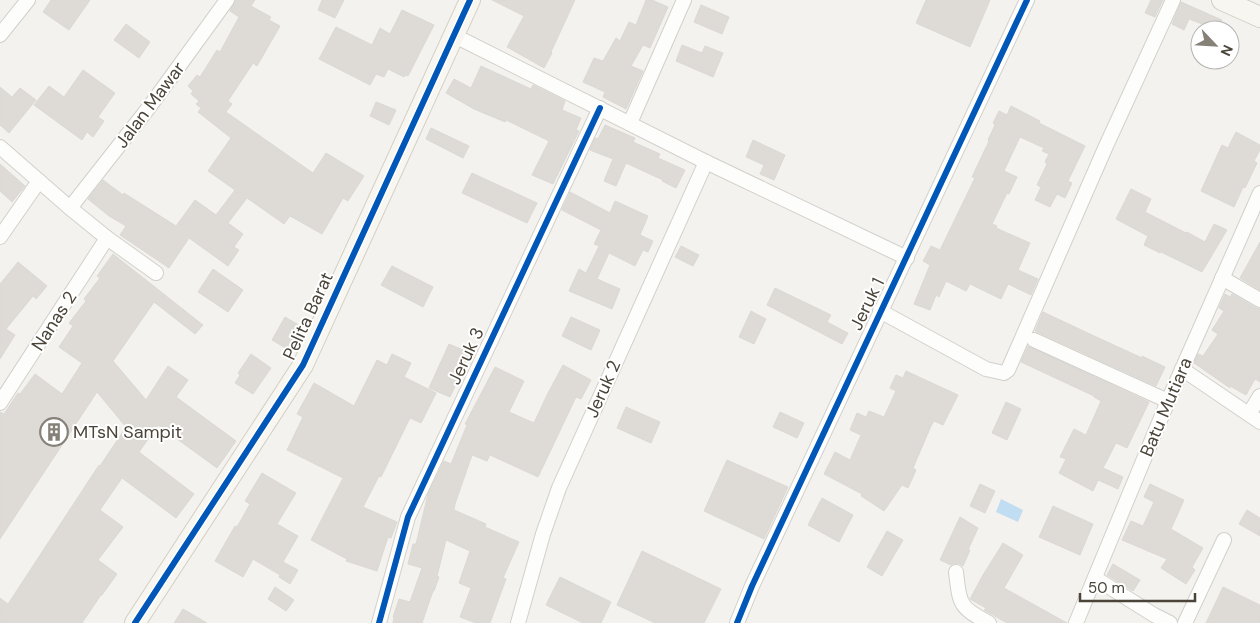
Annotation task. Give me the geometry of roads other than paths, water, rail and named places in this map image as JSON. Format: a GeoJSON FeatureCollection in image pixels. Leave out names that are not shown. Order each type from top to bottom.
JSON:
{"type":"FeatureCollection","features":[{"type":"Feature","properties":{"kind":"street"},"geometry":{"type":"LineString","coordinates":[[0,35],[28,0]]}},
{"type":"Feature","properties":{"kind":"street","name":"Jalan Mawar"},"geometry":{"type":"LineString","coordinates":[[70,208],[150,106],[227,0]]}},
{"type":"Feature","properties":{"kind":"street","name":"Pelita Barat"},"geometry":{"type":"LineString","coordinates":[[135,623],[303,365],[470,0]]}},
{"type":"Feature","properties":{"kind":"street"},"geometry":{"type":"LineString","coordinates":[[630,123],[684,0]]}},
{"type":"Feature","properties":{"kind":"street","name":"Jeruk 1"},"geometry":{"type":"LineString","coordinates":[[738,623],[755,580],[1027,0]]}},
{"type":"Feature","properties":{"kind":"street"},"geometry":{"type":"LineString","coordinates":[[880,311],[986,369],[1004,374],[1008,370],[1173,0]]}},
{"type":"Feature","properties":{"kind":"street"},"geometry":{"type":"LineString","coordinates":[[1222,0],[1260,17]]}},
{"type":"Feature","properties":{"kind":"street"},"geometry":{"type":"LineString","coordinates":[[453,35],[706,162],[907,258]]}},
{"type":"Feature","properties":{"kind":"street","name":"Jeruk 3"},"geometry":{"type":"LineString","coordinates":[[379,623],[408,517],[600,108]]}},
{"type":"Feature","properties":{"kind":"street"},"geometry":{"type":"LineString","coordinates":[[0,147],[107,238],[156,273]]}},
{"type":"Feature","properties":{"kind":"street","name":"Jeruk 2"},"geometry":{"type":"LineString","coordinates":[[518,623],[543,534],[562,481],[706,162]]}},
{"type":"Feature","properties":{"kind":"street"},"geometry":{"type":"LineString","coordinates":[[0,237],[38,181]]}},
{"type":"Feature","properties":{"kind":"street","name":"Batu Mutiara"},"geometry":{"type":"LineString","coordinates":[[1076,623],[1168,400],[1260,193]]}},
{"type":"Feature","properties":{"kind":"street","name":"Nanas 2"},"geometry":{"type":"LineString","coordinates":[[0,403],[107,238]]}},
{"type":"Feature","properties":{"kind":"street"},"geometry":{"type":"LineString","coordinates":[[1222,278],[1260,300]]}},
{"type":"Feature","properties":{"kind":"street"},"geometry":{"type":"LineString","coordinates":[[1034,340],[1168,400]]}},
{"type":"Feature","properties":{"kind":"street"},"geometry":{"type":"LineString","coordinates":[[1182,368],[1254,418],[1260,396]]}},
{"type":"Feature","properties":{"kind":"street"},"geometry":{"type":"LineString","coordinates":[[1184,623],[1224,540]]}},
{"type":"Feature","properties":{"kind":"street"},"geometry":{"type":"LineString","coordinates":[[956,572],[959,596],[964,606],[971,613],[990,623]]}},
{"type":"Feature","properties":{"kind":"street"},"geometry":{"type":"LineString","coordinates":[[1095,578],[1170,623]]}},
{"type":"Feature","properties":{"kind":"water"},"geometry":{"type":"Polygon","coordinates":[[[1001,499],[1023,510],[1018,522],[996,512],[1001,499]]]}},
{"type":"Feature","properties":{"kind":"place","name":"MTsN Sampit"},"geometry":{"type":"Point","coordinates":[54,432]}}]}
